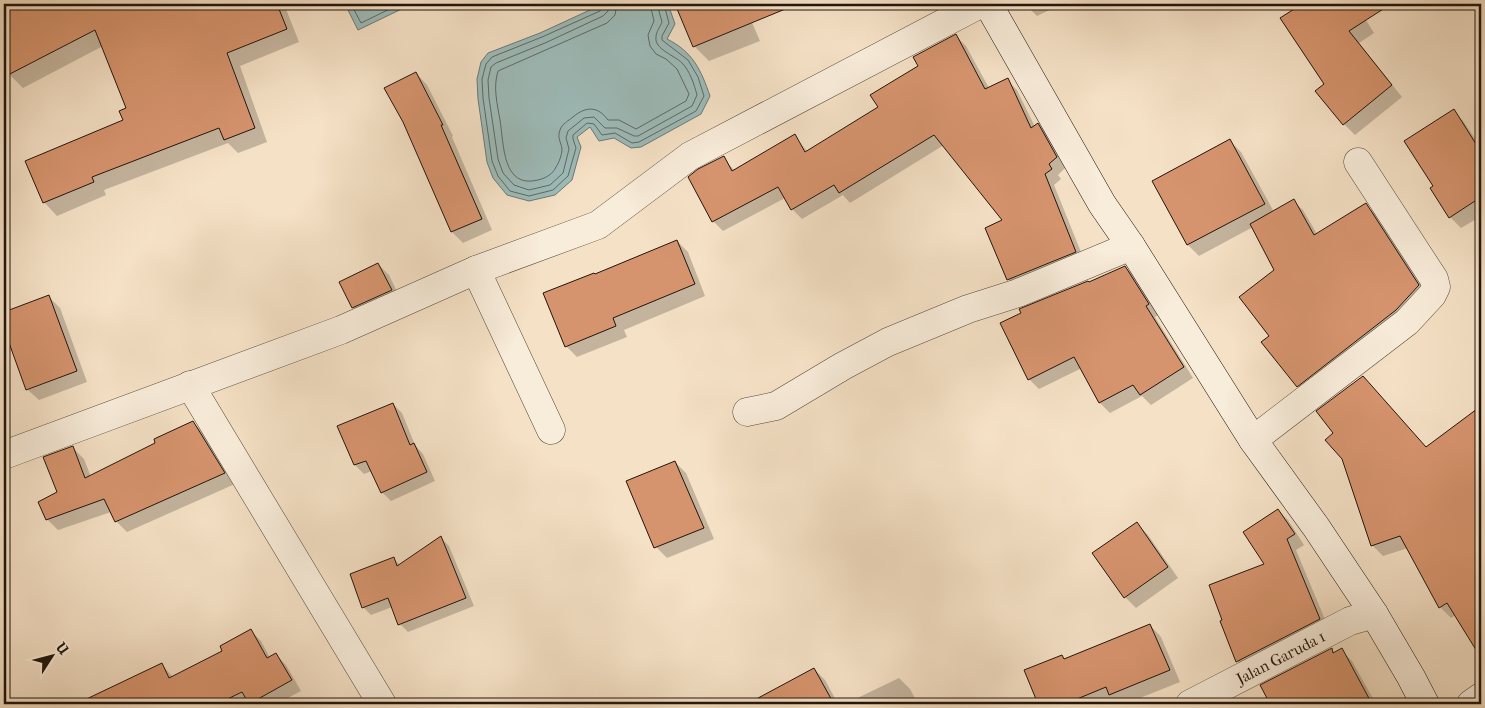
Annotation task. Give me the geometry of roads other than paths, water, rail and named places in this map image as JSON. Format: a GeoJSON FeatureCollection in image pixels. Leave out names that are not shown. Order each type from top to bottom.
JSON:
{"type":"FeatureCollection","features":[{"type":"Feature","properties":{"kind":"street"},"geometry":{"type":"LineString","coordinates":[[4,455],[340,330],[476,270],[598,225],[690,156],[980,4]]}},
{"type":"Feature","properties":{"kind":"street"},"geometry":{"type":"LineString","coordinates":[[988,4],[1102,204],[1131,246],[1253,440],[1316,527],[1374,614],[1425,704]]}},
{"type":"Feature","properties":{"kind":"street"},"geometry":{"type":"LineString","coordinates":[[1253,440],[1407,322],[1432,295],[1436,287],[1434,279],[1358,162]]}},
{"type":"Feature","properties":{"kind":"street"},"geometry":{"type":"LineString","coordinates":[[747,412],[776,406],[888,342],[977,305],[1018,293],[1131,246]]}},
{"type":"Feature","properties":{"kind":"street"},"geometry":{"type":"LineString","coordinates":[[476,270],[551,430]]}},
{"type":"Feature","properties":{"kind":"street"},"geometry":{"type":"LineString","coordinates":[[190,385],[382,704]]}},
{"type":"Feature","properties":{"kind":"street","name":"Jalan Garuda 1"},"geometry":{"type":"LineString","coordinates":[[1190,704],[1350,621],[1374,614]]}},
{"type":"Feature","properties":{"kind":"street"},"geometry":{"type":"LineString","coordinates":[[1471,704],[1481,697]]}},
{"type":"Feature","properties":{"kind":"water"},"geometry":{"type":"Polygon","coordinates":[[[345,4],[412,4],[358,30],[345,4]]]}},
{"type":"Feature","properties":{"kind":"water"},"geometry":{"type":"Polygon","coordinates":[[[603,4],[668,4],[675,24],[667,39],[690,56],[703,78],[710,96],[701,114],[641,147],[631,148],[614,138],[599,141],[590,127],[577,137],[581,147],[572,180],[555,195],[529,201],[507,195],[493,178],[487,162],[478,99],[477,79],[481,62],[488,53],[540,33],[603,4]]]}}]}
